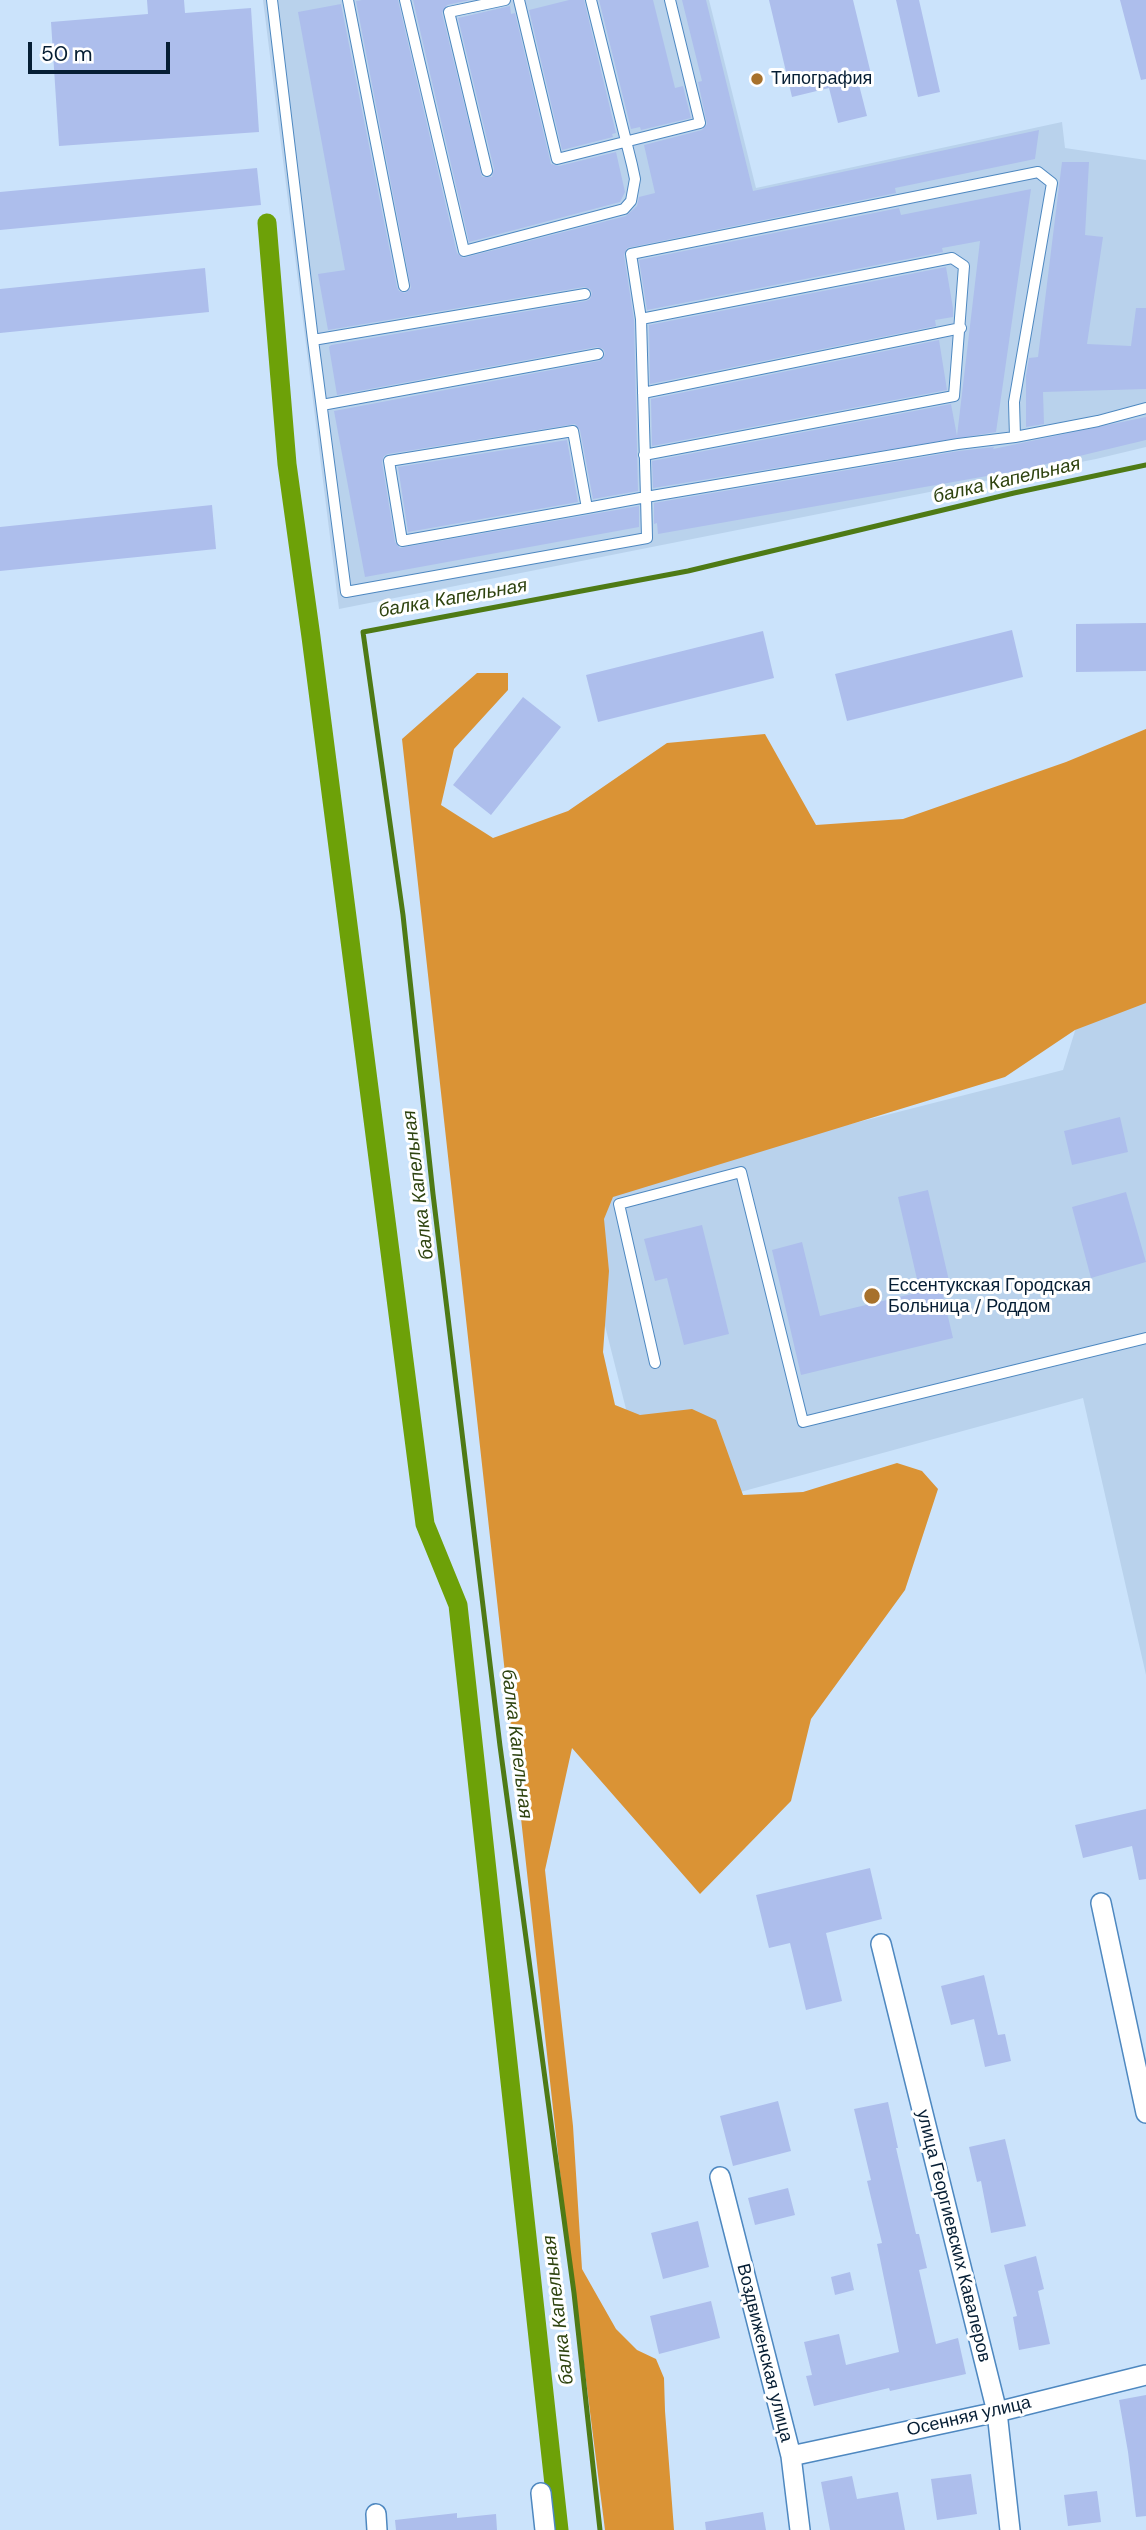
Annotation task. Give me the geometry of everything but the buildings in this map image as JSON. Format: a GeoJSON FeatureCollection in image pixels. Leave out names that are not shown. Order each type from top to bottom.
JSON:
{"type":"FeatureCollection","features":[{"type":"Feature","properties":{"kind":"street"},"geometry":{"type":"LineString","coordinates":[[1101,1903],[1146,2112]]}},
{"type":"Feature","properties":{"kind":"street","name":"улица Георгиевских Кавалеров"},"geometry":{"type":"LineString","coordinates":[[881,1944],[996,2412],[1010,2530]]}},
{"type":"Feature","properties":{"kind":"street","name":"Воздвиженская улица"},"geometry":{"type":"LineString","coordinates":[[720,2177],[791,2456],[800,2530]]}},
{"type":"Feature","properties":{"kind":"street","name":"Осенняя улица"},"geometry":{"type":"LineString","coordinates":[[791,2456],[996,2412],[1146,2375]]}},
{"type":"Feature","properties":{"kind":"street"},"geometry":{"type":"LineString","coordinates":[[541,2493],[545,2530]]}},
{"type":"Feature","properties":{"kind":"lane"},"geometry":{"type":"LineString","coordinates":[[272,0],[346,592],[647,538],[641,319],[631,254],[1038,172],[1052,183],[1014,402],[1015,437]]}},
{"type":"Feature","properties":{"kind":"lane"},"geometry":{"type":"LineString","coordinates":[[348,0],[404,286]]}},
{"type":"Feature","properties":{"kind":"lane"},"geometry":{"type":"LineString","coordinates":[[405,0],[464,251],[624,209],[631,201],[635,179],[591,0]]}},
{"type":"Feature","properties":{"kind":"lane"},"geometry":{"type":"LineString","coordinates":[[487,170],[449,12],[505,0]]}},
{"type":"Feature","properties":{"kind":"lane"},"geometry":{"type":"LineString","coordinates":[[519,0],[557,159],[700,123],[670,0]]}},
{"type":"Feature","properties":{"kind":"lane"},"geometry":{"type":"LineString","coordinates":[[641,319],[952,258],[964,266],[954,396],[644,455]]}},
{"type":"Feature","properties":{"kind":"lane"},"geometry":{"type":"LineString","coordinates":[[313,340],[585,294]]}},
{"type":"Feature","properties":{"kind":"lane"},"geometry":{"type":"LineString","coordinates":[[643,393],[961,328]]}},
{"type":"Feature","properties":{"kind":"lane"},"geometry":{"type":"LineString","coordinates":[[322,405],[598,354]]}},
{"type":"Feature","properties":{"kind":"lane"},"geometry":{"type":"LineString","coordinates":[[587,509],[573,431],[388,461],[402,541],[587,509],[646,497],[958,444],[1015,437],[1098,421],[1146,408]]}},
{"type":"Feature","properties":{"kind":"lane"},"geometry":{"type":"LineString","coordinates":[[655,1363],[619,1204],[741,1172],[803,1422],[1146,1338]]}},
{"type":"Feature","properties":{"kind":"shaded area"},"geometry":{"type":"Polygon","coordinates":[[[263,0],[709,0],[756,188],[1062,122],[1065,148],[1146,160],[1146,447],[339,609],[263,0]]]}},
{"type":"Feature","properties":{"kind":"shaded area"},"geometry":{"type":"Polygon","coordinates":[[[477,673],[508,673],[508,690],[454,749],[441,805],[493,838],[568,811],[667,743],[765,734],[816,825],[903,819],[1066,762],[1146,729],[1146,1003],[1075,1030],[1005,1077],[613,1197],[604,1219],[609,1271],[603,1352],[615,1405],[640,1415],[692,1409],[716,1420],[743,1495],[803,1492],[897,1463],[922,1471],[938,1489],[905,1590],[811,1719],[791,1801],[700,1894],[572,1748],[545,1870],[573,2126],[582,2269],[616,2329],[637,2350],[656,2359],[664,2378],[674,2530],[605,2530],[563,2199],[402,739],[477,673]]]}},
{"type":"Feature","properties":{"kind":"shaded area","name":"Ессентукская Городская Больница / Роддом"},"geometry":{"type":"Polygon","coordinates":[[[1146,872],[1146,1675],[1083,1398],[653,1516],[572,1195],[1063,1070],[1122,877],[1146,872]]]}},
{"type":"Feature","properties":{"kind":"waterway"},"geometry":{"type":"LineString","coordinates":[[267,223],[287,464],[425,1524],[458,1605],[559,2530]]}},
{"type":"Feature","properties":{"kind":"waterway","name":"балка Капельная"},"geometry":{"type":"LineString","coordinates":[[600,2530],[574,2293],[500,1746],[433,1194],[403,915],[363,632],[688,571],[1014,493],[1146,465]]}},
{"type":"Feature","properties":{"kind":"place","name":"Типография"},"geometry":{"type":"Point","coordinates":[757,79]}},
{"type":"Feature","properties":{"kind":"place","name":"Ессентукская Городская Больница / Роддом"},"geometry":{"type":"Point","coordinates":[872,1296]}}]}
